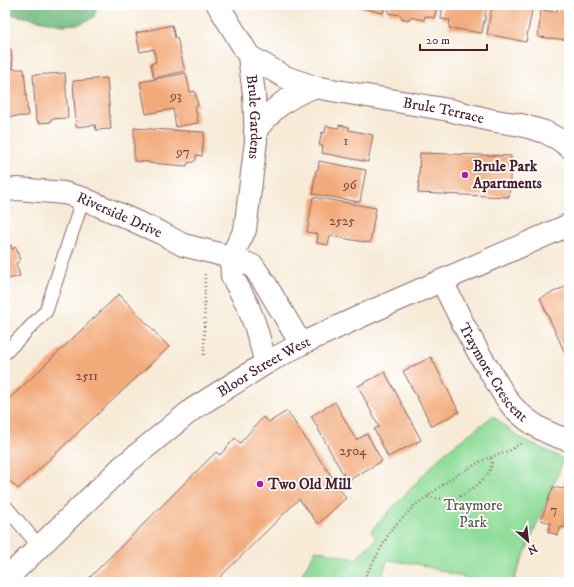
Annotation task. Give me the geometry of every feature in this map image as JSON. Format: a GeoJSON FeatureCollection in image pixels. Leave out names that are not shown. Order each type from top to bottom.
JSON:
{"type":"FeatureCollection","features":[{"type":"Feature","properties":{"kind":"street","name":"Brule Gardens"},"geometry":{"type":"LineString","coordinates":[[218,5],[249,56],[254,94],[256,141],[245,230],[231,257]]}},
{"type":"Feature","properties":{"kind":"street","name":"Brule Terrace"},"geometry":{"type":"LineString","coordinates":[[249,56],[285,77],[314,86],[449,110],[490,120],[522,125],[545,132],[560,140],[569,148]]}},
{"type":"Feature","properties":{"kind":"street"},"geometry":{"type":"LineString","coordinates":[[255,131],[271,112],[281,104],[291,97],[314,86]]}},
{"type":"Feature","properties":{"kind":"street","name":"Riverside Drive"},"geometry":{"type":"LineString","coordinates":[[5,190],[18,189],[64,193],[82,198],[163,234],[183,245],[231,257],[253,266],[266,284],[301,344]]}},
{"type":"Feature","properties":{"kind":"street","name":"Bloor Street West"},"geometry":{"type":"LineString","coordinates":[[5,580],[123,466],[193,409],[266,362],[301,344],[569,225]]}},
{"type":"Feature","properties":{"kind":"street"},"geometry":{"type":"LineString","coordinates":[[231,257],[232,276],[247,304],[266,362]]}},
{"type":"Feature","properties":{"kind":"street","name":"Traymore Crescent"},"geometry":{"type":"LineString","coordinates":[[442,281],[478,352],[513,407],[522,415],[552,435],[569,440]]}},
{"type":"Feature","properties":{"kind":"lane"},"geometry":{"type":"LineString","coordinates":[[5,353],[46,311],[82,198]]}},
{"type":"Feature","properties":{"kind":"lane"},"geometry":{"type":"LineString","coordinates":[[5,506],[40,547]]}},
{"type":"Feature","properties":{"kind":"path"},"geometry":{"type":"LineString","coordinates":[[204,355],[205,273]]}},
{"type":"Feature","properties":{"kind":"path"},"geometry":{"type":"LineString","coordinates":[[362,582],[391,530],[414,506],[455,476],[475,465],[509,451],[518,445],[536,424]]}},
{"type":"Feature","properties":{"kind":"path"},"geometry":{"type":"LineString","coordinates":[[427,497],[447,499],[463,495],[484,477],[491,467],[491,458]]}},
{"type":"Feature","properties":{"kind":"green space"},"geometry":{"type":"Polygon","coordinates":[[[5,5],[97,5],[94,17],[80,24],[62,25],[5,13],[5,5]]]}},
{"type":"Feature","properties":{"kind":"green space","name":"Traymore Park"},"geometry":{"type":"Polygon","coordinates":[[[493,416],[517,436],[564,459],[513,582],[480,582],[418,564],[387,560],[381,582],[297,582],[316,550],[356,559],[376,538],[371,531],[444,453],[493,416]]]}},
{"type":"Feature","properties":{"kind":"building"},"geometry":{"type":"Polygon","coordinates":[[[349,5],[385,5],[383,13],[349,5]]]}},
{"type":"Feature","properties":{"kind":"building"},"geometry":{"type":"Polygon","coordinates":[[[389,5],[437,5],[434,18],[425,16],[424,20],[410,17],[409,20],[401,18],[401,15],[388,13],[389,5]]]}},
{"type":"Feature","properties":{"kind":"building"},"geometry":{"type":"Polygon","coordinates":[[[443,5],[487,5],[482,33],[449,28],[450,20],[441,19],[443,5]]]}},
{"type":"Feature","properties":{"kind":"building"},"geometry":{"type":"Polygon","coordinates":[[[492,5],[533,5],[526,42],[487,34],[492,5]]]}},
{"type":"Feature","properties":{"kind":"building"},"geometry":{"type":"Polygon","coordinates":[[[557,5],[569,5],[569,40],[538,37],[541,10],[557,12],[557,5]]]}},
{"type":"Feature","properties":{"kind":"building"},"geometry":{"type":"Polygon","coordinates":[[[172,25],[175,38],[177,38],[185,71],[154,78],[151,64],[156,62],[154,49],[140,52],[136,33],[172,25]]]}},
{"type":"Feature","properties":{"kind":"building"},"geometry":{"type":"Polygon","coordinates":[[[11,49],[13,69],[24,69],[28,116],[5,117],[5,50],[11,49]]]}},
{"type":"Feature","properties":{"kind":"building"},"geometry":{"type":"Polygon","coordinates":[[[65,73],[68,118],[51,119],[51,122],[38,123],[38,120],[36,120],[33,75],[65,73]]]}},
{"type":"Feature","properties":{"kind":"building"},"geometry":{"type":"Polygon","coordinates":[[[186,73],[190,92],[195,91],[198,106],[195,106],[198,123],[176,127],[173,109],[146,114],[140,82],[186,73]]]}},
{"type":"Feature","properties":{"kind":"building"},"geometry":{"type":"Polygon","coordinates":[[[107,78],[111,129],[96,130],[95,125],[76,127],[73,81],[107,78]]]}},
{"type":"Feature","properties":{"kind":"building"},"geometry":{"type":"Polygon","coordinates":[[[339,125],[349,127],[349,130],[373,135],[368,162],[322,153],[323,146],[319,145],[322,132],[325,133],[326,126],[339,128],[339,125]]]}},
{"type":"Feature","properties":{"kind":"building"},"geometry":{"type":"Polygon","coordinates":[[[134,128],[204,132],[202,156],[196,155],[196,160],[188,163],[187,166],[134,161],[134,128]]]}},
{"type":"Feature","properties":{"kind":"building","name":"Brule Park Apartments"},"geometry":{"type":"Polygon","coordinates":[[[420,153],[511,156],[509,197],[418,193],[420,153]]]}},
{"type":"Feature","properties":{"kind":"building"},"geometry":{"type":"Polygon","coordinates":[[[319,161],[366,170],[360,202],[313,194],[316,170],[318,170],[319,161]]]}},
{"type":"Feature","properties":{"kind":"building"},"geometry":{"type":"Polygon","coordinates":[[[313,197],[376,208],[370,243],[330,236],[328,245],[317,243],[318,234],[307,232],[313,197]]]}},
{"type":"Feature","properties":{"kind":"building"},"geometry":{"type":"Polygon","coordinates":[[[11,245],[12,249],[16,247],[20,261],[16,263],[20,276],[5,280],[5,247],[11,245]]]}},
{"type":"Feature","properties":{"kind":"building"},"geometry":{"type":"Polygon","coordinates":[[[569,285],[569,362],[540,298],[569,285]]]}},
{"type":"Feature","properties":{"kind":"building"},"geometry":{"type":"Polygon","coordinates":[[[119,294],[169,347],[18,489],[5,476],[5,403],[119,294]]]}},
{"type":"Feature","properties":{"kind":"building"},"geometry":{"type":"Polygon","coordinates":[[[431,357],[459,412],[432,426],[403,371],[431,357]]]}},
{"type":"Feature","properties":{"kind":"building"},"geometry":{"type":"Polygon","coordinates":[[[385,372],[421,440],[388,457],[374,429],[379,427],[358,386],[385,372]]]}},
{"type":"Feature","properties":{"kind":"building"},"geometry":{"type":"Polygon","coordinates":[[[335,402],[356,440],[367,434],[382,461],[347,481],[311,416],[335,402]]]}},
{"type":"Feature","properties":{"kind":"building","name":"Two Old Mill"},"geometry":{"type":"Polygon","coordinates":[[[287,411],[346,498],[318,524],[299,499],[215,582],[85,582],[216,452],[220,455],[235,438],[240,443],[263,417],[269,422],[287,411]]]}},
{"type":"Feature","properties":{"kind":"building"},"geometry":{"type":"Polygon","coordinates":[[[553,487],[563,489],[564,487],[569,489],[569,513],[564,528],[561,527],[558,535],[548,532],[551,523],[541,520],[553,487]]]}},
{"type":"Feature","properties":{"kind":"place","name":"Brule Park Apartments"},"geometry":{"type":"Point","coordinates":[465,175]}},
{"type":"Feature","properties":{"kind":"place","name":"Two Old Mill"},"geometry":{"type":"Point","coordinates":[260,484]}}]}
